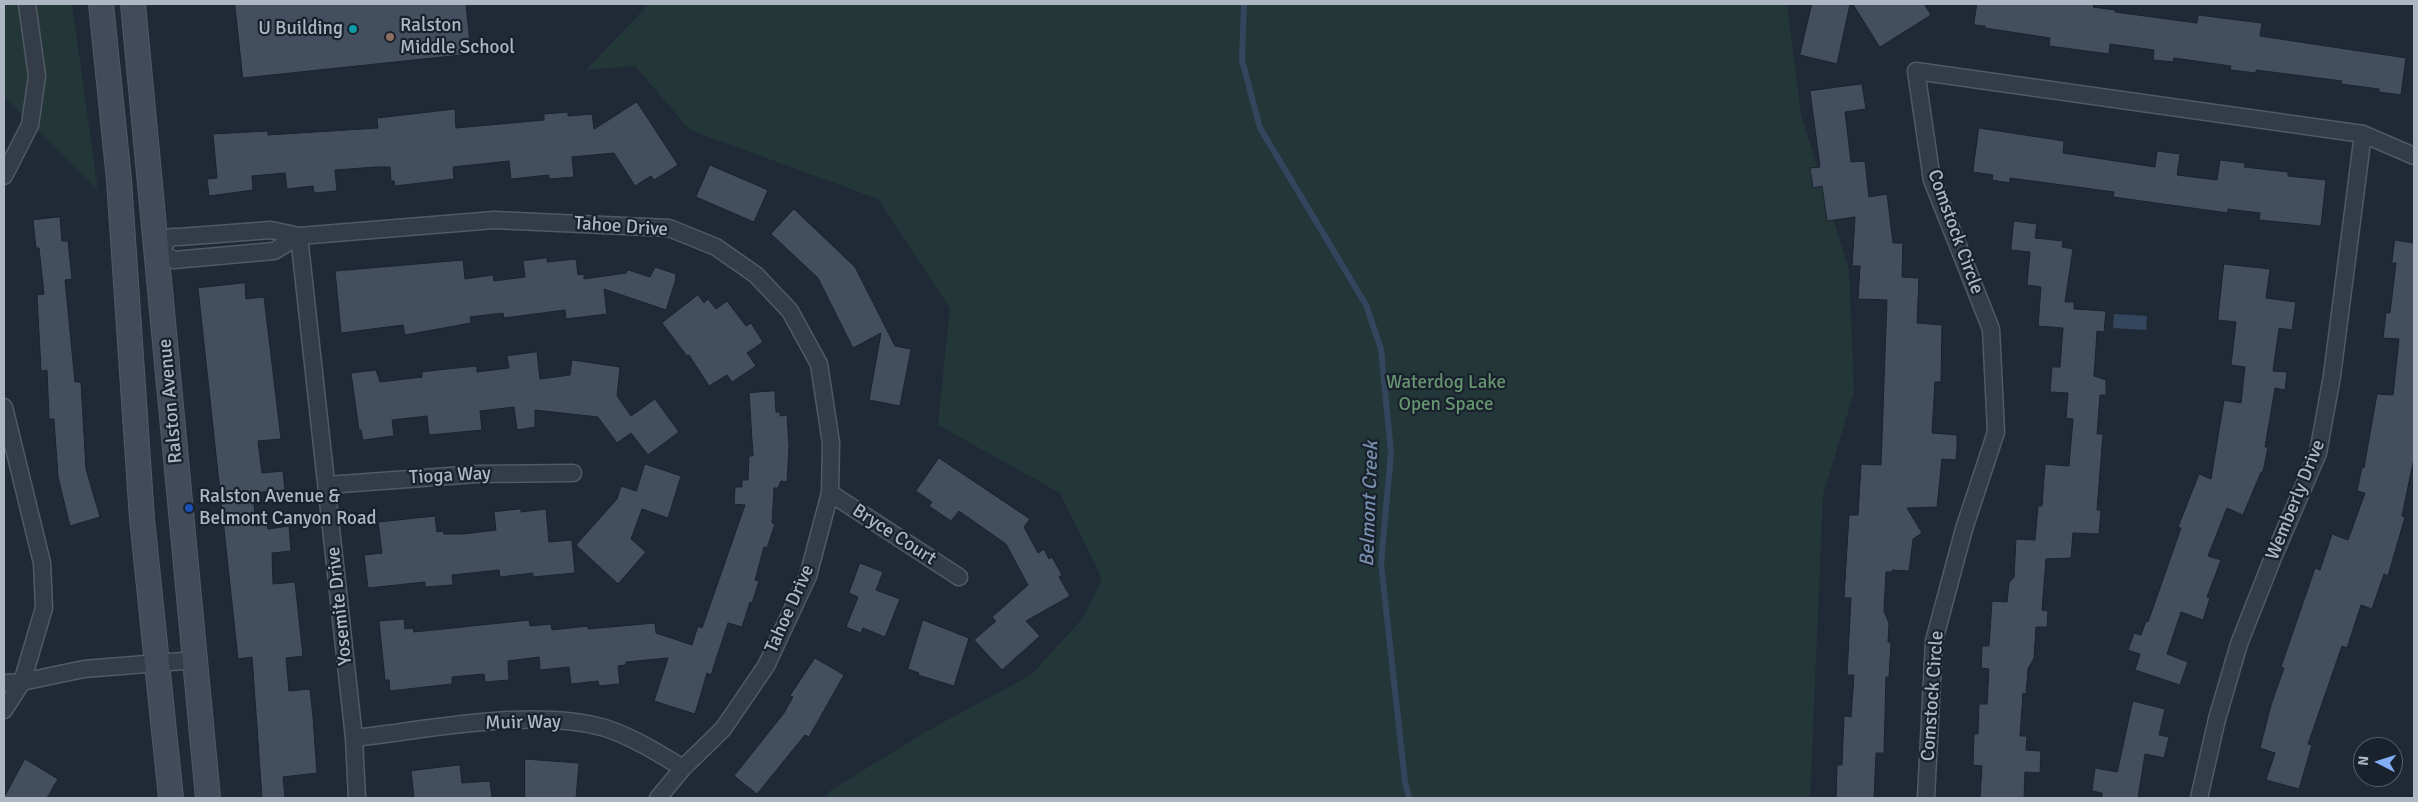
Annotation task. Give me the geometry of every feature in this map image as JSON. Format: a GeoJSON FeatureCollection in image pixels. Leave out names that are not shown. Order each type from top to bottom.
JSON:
{"type":"FeatureCollection","features":[{"type":"Feature","properties":{"kind":"main road","name":"Ralston Avenue"},"geometry":{"type":"LineString","coordinates":[[101,4],[111,94],[124,254],[142,519],[172,798]]}},
{"type":"Feature","properties":{"kind":"main road","name":"Ralston Avenue"},"geometry":{"type":"LineString","coordinates":[[133,4],[143,91],[208,798]]}},
{"type":"Feature","properties":{"kind":"main road"},"geometry":{"type":"LineString","coordinates":[[111,94],[143,91]]}},
{"type":"Feature","properties":{"kind":"main road"},"geometry":{"type":"LineString","coordinates":[[124,254],[158,251]]}},
{"type":"Feature","properties":{"kind":"street"},"geometry":{"type":"LineString","coordinates":[[4,176],[30,125],[37,76],[27,4]]}},
{"type":"Feature","properties":{"kind":"street","name":"Comstock Circle"},"geometry":{"type":"LineString","coordinates":[[1926,798],[1934,640],[1964,529],[1996,432],[1991,329],[1932,180],[1916,71],[2364,134],[2414,156]]}},
{"type":"Feature","properties":{"kind":"street","name":"Wemberly Drive"},"geometry":{"type":"LineString","coordinates":[[2199,798],[2217,719],[2239,644],[2272,560],[2318,454],[2332,376],[2364,134]]}},
{"type":"Feature","properties":{"kind":"street","name":"Tahoe Drive"},"geometry":{"type":"LineString","coordinates":[[299,236],[274,251],[174,260],[158,251],[171,237],[271,230],[299,236],[494,220],[669,228],[716,247],[756,275],[790,311],[819,364],[831,443],[830,493],[808,576],[766,666],[723,729],[683,768],[658,798]]}},
{"type":"Feature","properties":{"kind":"street","name":"Yosemite Drive"},"geometry":{"type":"LineString","coordinates":[[299,236],[354,738],[357,798]]}},
{"type":"Feature","properties":{"kind":"street"},"geometry":{"type":"LineString","coordinates":[[4,407],[42,563],[44,608],[22,682],[4,710]]}},
{"type":"Feature","properties":{"kind":"street","name":"Tioga Way"},"geometry":{"type":"LineString","coordinates":[[327,485],[477,474],[573,473]]}},
{"type":"Feature","properties":{"kind":"street","name":"Bryce Court"},"geometry":{"type":"LineString","coordinates":[[830,493],[959,577]]}},
{"type":"Feature","properties":{"kind":"street"},"geometry":{"type":"LineString","coordinates":[[4,683],[22,682],[84,669],[195,660]]}},
{"type":"Feature","properties":{"kind":"street","name":"Muir Way"},"geometry":{"type":"LineString","coordinates":[[354,738],[504,720],[565,721],[604,728],[640,742],[683,768]]}},
{"type":"Feature","properties":{"kind":"green space"},"geometry":{"type":"Polygon","coordinates":[[[4,4],[72,4],[98,191],[4,97],[4,4]]]}},
{"type":"Feature","properties":{"kind":"green space","name":"Waterdog Lake Open Space"},"geometry":{"type":"Polygon","coordinates":[[[649,4],[1787,4],[1801,115],[1849,270],[1854,392],[1823,495],[1810,798],[825,798],[830,791],[927,731],[1031,675],[1082,619],[1102,579],[1060,493],[938,425],[950,308],[878,199],[690,130],[635,66],[586,70],[649,4]]]}},
{"type":"Feature","properties":{"kind":"water"},"geometry":{"type":"Polygon","coordinates":[[[2114,314],[2147,316],[2146,330],[2113,328],[2114,314]]]}},
{"type":"Feature","properties":{"kind":"building","name":"U Building"},"geometry":{"type":"Polygon","coordinates":[[[235,4],[466,4],[471,54],[243,78],[235,4]]]}},
{"type":"Feature","properties":{"kind":"building"},"geometry":{"type":"Polygon","coordinates":[[[1812,4],[1850,4],[1837,64],[1800,55],[1812,4]]]}},
{"type":"Feature","properties":{"kind":"building"},"geometry":{"type":"Polygon","coordinates":[[[1853,4],[1924,4],[1931,15],[1880,47],[1853,4]]]}},
{"type":"Feature","properties":{"kind":"building"},"geometry":{"type":"Polygon","coordinates":[[[1977,4],[2094,4],[2093,7],[2115,10],[2115,12],[2197,23],[2198,15],[2262,23],[2260,36],[2406,58],[2401,95],[2379,92],[2379,89],[2341,84],[2342,81],[2256,70],[2256,73],[2230,70],[2231,66],[2174,58],[2173,62],[2153,60],[2154,50],[2110,44],[2109,54],[2049,46],[2050,38],[1974,25],[1977,4]]]}},
{"type":"Feature","properties":{"kind":"building"},"geometry":{"type":"Polygon","coordinates":[[[1862,84],[1866,109],[1845,112],[1851,162],[1865,161],[1869,197],[1887,194],[1893,243],[1903,243],[1902,277],[1919,278],[1917,323],[1942,325],[1941,382],[1935,382],[1932,433],[1957,435],[1957,448],[1956,460],[1942,459],[1937,507],[1907,508],[1922,533],[1913,539],[1909,571],[1892,570],[1892,572],[1886,572],[1884,611],[1889,623],[1888,642],[1891,642],[1889,677],[1886,677],[1884,753],[1876,753],[1874,798],[1836,798],[1837,765],[1842,765],[1844,716],[1851,717],[1854,675],[1847,675],[1851,598],[1844,598],[1849,515],[1858,515],[1861,464],[1881,465],[1887,300],[1858,299],[1860,266],[1852,266],[1855,217],[1827,221],[1822,186],[1813,188],[1810,168],[1820,167],[1810,91],[1862,84]]]}},
{"type":"Feature","properties":{"kind":"building"},"geometry":{"type":"Polygon","coordinates":[[[637,102],[678,165],[654,180],[651,176],[635,186],[614,153],[572,157],[574,177],[549,179],[549,175],[511,179],[509,161],[453,167],[454,179],[395,186],[394,181],[391,181],[390,167],[376,167],[335,170],[337,191],[314,193],[313,186],[287,189],[285,173],[252,176],[253,190],[209,196],[207,179],[217,178],[213,134],[268,131],[268,135],[378,128],[377,118],[455,109],[456,128],[544,120],[544,114],[568,112],[568,116],[592,114],[594,129],[637,102]]]}},
{"type":"Feature","properties":{"kind":"building"},"geometry":{"type":"Polygon","coordinates":[[[1979,128],[2064,141],[2063,153],[2155,167],[2157,151],[2180,154],[2177,175],[2217,180],[2220,160],[2245,163],[2244,167],[2288,172],[2288,176],[2326,180],[2321,226],[2259,220],[2260,213],[2228,209],[2228,213],[2113,197],[2114,192],[2010,178],[2010,183],[1992,180],[1993,175],[1973,172],[1979,128]]]}},
{"type":"Feature","properties":{"kind":"building"},"geometry":{"type":"Polygon","coordinates":[[[710,165],[768,190],[754,222],[696,197],[710,165]]]}},
{"type":"Feature","properties":{"kind":"building"},"geometry":{"type":"Polygon","coordinates":[[[794,209],[855,267],[895,346],[911,349],[900,406],[869,400],[881,333],[853,348],[818,278],[771,234],[794,209]]]}},
{"type":"Feature","properties":{"kind":"building"},"geometry":{"type":"Polygon","coordinates":[[[60,217],[62,241],[68,241],[72,279],[65,280],[75,382],[81,382],[86,469],[100,517],[70,526],[58,477],[54,419],[49,419],[47,370],[41,371],[37,295],[44,294],[39,248],[36,248],[33,220],[60,217]]]}},
{"type":"Feature","properties":{"kind":"building"},"geometry":{"type":"Polygon","coordinates":[[[2014,221],[2037,224],[2035,238],[2063,241],[2062,247],[2073,249],[2065,302],[2074,302],[2074,309],[2106,311],[2104,332],[2097,331],[2094,376],[2106,380],[2106,395],[2100,395],[2097,434],[2103,434],[2097,510],[2101,510],[2099,534],[2073,533],[2071,558],[2046,559],[2042,610],[2048,611],[2047,627],[2036,627],[2034,658],[2028,669],[2026,694],[2023,693],[2020,736],[2027,736],[2026,750],[2041,751],[2040,773],[2025,772],[2024,798],[1980,798],[1982,766],[1973,765],[1974,734],[1978,734],[1979,704],[1987,704],[1989,669],[1981,668],[1982,646],[1989,646],[1992,601],[2007,602],[2009,583],[2014,577],[2016,539],[2035,540],[2038,506],[2042,506],[2045,464],[2069,466],[2073,419],[2066,418],[2068,393],[2050,392],[2052,367],[2060,367],[2063,328],[2038,326],[2041,287],[2027,285],[2030,252],[2011,250],[2014,221]]]}},
{"type":"Feature","properties":{"kind":"building"},"geometry":{"type":"Polygon","coordinates":[[[2395,240],[2414,243],[2414,458],[2402,516],[2405,517],[2388,576],[2384,574],[2372,609],[2361,605],[2347,648],[2342,646],[2308,744],[2312,745],[2299,789],[2266,780],[2275,753],[2260,748],[2271,705],[2284,668],[2281,667],[2315,568],[2320,570],[2332,534],[2348,540],[2365,493],[2357,491],[2362,467],[2364,468],[2377,394],[2393,395],[2399,339],[2383,338],[2386,313],[2390,313],[2396,263],[2392,263],[2395,240]]]}},
{"type":"Feature","properties":{"kind":"building"},"geometry":{"type":"Polygon","coordinates":[[[547,258],[547,262],[576,259],[578,275],[584,274],[584,279],[626,273],[628,270],[650,277],[655,267],[676,274],[675,282],[666,310],[604,289],[607,314],[566,319],[565,310],[504,318],[503,313],[470,317],[471,323],[405,335],[403,325],[341,333],[335,271],[463,260],[465,279],[493,275],[494,281],[525,277],[523,261],[547,258]]]}},
{"type":"Feature","properties":{"kind":"building"},"geometry":{"type":"Polygon","coordinates":[[[2224,264],[2270,269],[2266,298],[2296,302],[2292,330],[2279,328],[2273,371],[2287,372],[2285,390],[2275,388],[2265,447],[2268,447],[2263,472],[2261,472],[2243,515],[2227,508],[2208,556],[2221,560],[2207,597],[2210,598],[2203,620],[2181,612],[2167,654],[2188,662],[2180,685],[2135,670],[2140,654],[2128,650],[2134,633],[2141,635],[2146,621],[2148,622],[2181,528],[2178,527],[2199,474],[2211,479],[2224,400],[2241,403],[2245,367],[2231,365],[2236,322],[2218,320],[2224,264]]]}},
{"type":"Feature","properties":{"kind":"building"},"geometry":{"type":"Polygon","coordinates":[[[245,283],[246,299],[264,297],[281,439],[258,441],[262,473],[283,471],[285,490],[253,493],[256,526],[267,524],[268,529],[289,526],[291,551],[272,553],[273,584],[295,582],[303,656],[286,658],[289,691],[310,689],[313,717],[317,773],[283,777],[285,798],[262,798],[252,657],[238,659],[198,288],[245,283]]]}},
{"type":"Feature","properties":{"kind":"building"},"geometry":{"type":"Polygon","coordinates":[[[698,295],[704,303],[708,299],[716,309],[727,301],[746,326],[751,323],[763,342],[747,353],[756,366],[732,382],[727,375],[709,386],[689,355],[687,356],[662,323],[698,295]]]}},
{"type":"Feature","properties":{"kind":"building"},"geometry":{"type":"Polygon","coordinates":[[[537,352],[540,379],[570,375],[572,360],[620,367],[617,396],[631,416],[655,399],[679,432],[648,455],[631,433],[617,443],[598,417],[535,410],[535,427],[517,430],[514,407],[480,411],[482,430],[429,435],[427,416],[392,420],[394,436],[363,440],[361,430],[359,430],[351,373],[376,370],[380,382],[422,377],[422,372],[437,370],[477,366],[477,372],[509,368],[507,356],[537,352]]]}},
{"type":"Feature","properties":{"kind":"building"},"geometry":{"type":"Polygon","coordinates":[[[775,391],[776,412],[780,412],[780,416],[787,415],[789,446],[787,482],[781,481],[778,488],[774,488],[772,523],[775,524],[767,548],[764,547],[755,580],[759,581],[752,603],[750,602],[742,627],[728,623],[711,675],[707,673],[695,714],[654,701],[668,658],[626,662],[626,665],[618,666],[620,684],[599,686],[598,681],[571,684],[569,667],[540,670],[539,657],[508,661],[509,680],[485,682],[484,674],[452,677],[452,684],[390,691],[389,680],[385,680],[379,621],[404,619],[405,629],[413,628],[414,632],[529,620],[530,626],[551,624],[552,630],[588,626],[588,629],[655,623],[656,633],[692,645],[698,626],[702,628],[745,505],[734,504],[735,487],[742,487],[742,480],[748,480],[749,456],[753,456],[749,393],[775,391]]]}},
{"type":"Feature","properties":{"kind":"building"},"geometry":{"type":"Polygon","coordinates":[[[939,458],[1030,519],[1024,527],[1038,553],[1044,549],[1049,559],[1052,557],[1062,575],[1059,577],[1070,596],[1026,621],[1040,636],[1002,670],[974,640],[996,621],[992,617],[1028,585],[1006,544],[959,511],[951,521],[929,506],[932,502],[916,491],[939,458]]]}},
{"type":"Feature","properties":{"kind":"building"},"geometry":{"type":"Polygon","coordinates":[[[645,464],[681,476],[668,518],[642,509],[631,539],[646,552],[618,584],[576,545],[617,499],[621,486],[636,491],[645,464]]]}},
{"type":"Feature","properties":{"kind":"building"},"geometry":{"type":"Polygon","coordinates":[[[521,509],[521,512],[546,509],[549,542],[572,540],[575,573],[533,577],[533,573],[500,577],[499,570],[452,575],[453,585],[425,587],[425,582],[368,588],[364,555],[382,553],[378,522],[435,516],[437,532],[464,534],[496,530],[494,512],[521,509]]]}},
{"type":"Feature","properties":{"kind":"building"},"geometry":{"type":"Polygon","coordinates":[[[860,563],[883,572],[876,590],[900,599],[885,637],[863,628],[861,633],[846,627],[858,597],[849,593],[860,563]]]}},
{"type":"Feature","properties":{"kind":"building"},"geometry":{"type":"Polygon","coordinates":[[[923,620],[969,638],[954,686],[918,675],[919,673],[908,669],[923,620]]]}},
{"type":"Feature","properties":{"kind":"building"},"geometry":{"type":"Polygon","coordinates":[[[815,658],[844,675],[809,737],[805,735],[757,794],[734,776],[784,713],[793,697],[790,696],[815,658]]]}},
{"type":"Feature","properties":{"kind":"building"},"geometry":{"type":"Polygon","coordinates":[[[2133,701],[2165,709],[2159,735],[2169,737],[2164,758],[2145,754],[2138,798],[2102,798],[2102,793],[2092,791],[2095,768],[2117,772],[2133,701]]]}},
{"type":"Feature","properties":{"kind":"building"},"geometry":{"type":"Polygon","coordinates":[[[25,759],[58,779],[47,798],[4,798],[25,759]]]}},
{"type":"Feature","properties":{"kind":"building"},"geometry":{"type":"Polygon","coordinates":[[[525,759],[579,763],[576,798],[525,798],[525,759]]]}},
{"type":"Feature","properties":{"kind":"building"},"geometry":{"type":"Polygon","coordinates":[[[460,765],[462,783],[490,781],[492,798],[414,798],[411,771],[460,765]]]}},
{"type":"Feature","properties":{"kind":"waterway","name":"Belmont Creek"},"geometry":{"type":"LineString","coordinates":[[1244,4],[1242,60],[1260,128],[1366,305],[1381,349],[1391,453],[1381,563],[1405,782],[1409,798]]}},
{"type":"Feature","properties":{"kind":"place","name":"U Building"},"geometry":{"type":"Point","coordinates":[353,29]}},
{"type":"Feature","properties":{"kind":"place","name":"Ralston Middle School"},"geometry":{"type":"Point","coordinates":[390,37]}},
{"type":"Feature","properties":{"kind":"place","name":"Ralston Avenue & Belmont Canyon Road"},"geometry":{"type":"Point","coordinates":[189,508]}}]}
